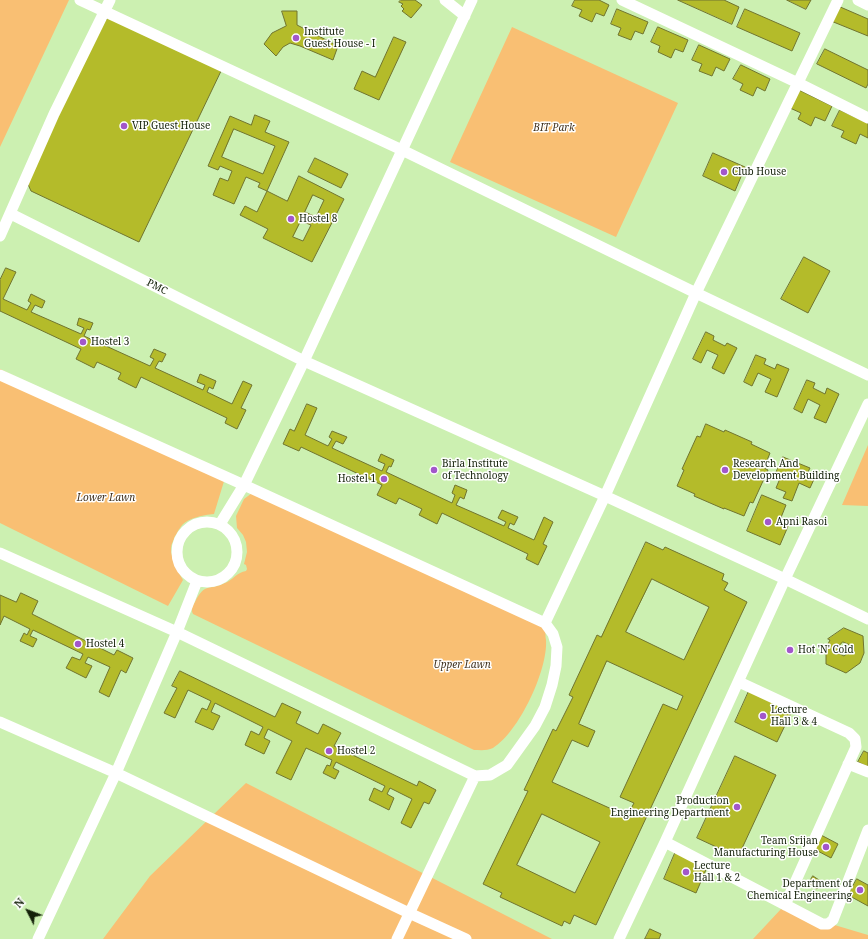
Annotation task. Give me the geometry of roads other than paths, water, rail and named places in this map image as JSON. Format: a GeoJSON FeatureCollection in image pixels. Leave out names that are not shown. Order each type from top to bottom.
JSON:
{"type":"FeatureCollection","features":[{"type":"Feature","properties":{"kind":"street"},"geometry":{"type":"LineString","coordinates":[[80,0],[402,150],[868,375]]}},
{"type":"Feature","properties":{"kind":"street"},"geometry":{"type":"LineString","coordinates":[[0,236],[54,114],[110,0]]}},
{"type":"Feature","properties":{"kind":"street"},"geometry":{"type":"LineString","coordinates":[[445,0],[465,16]]}},
{"type":"Feature","properties":{"kind":"street"},"geometry":{"type":"LineString","coordinates":[[220,524],[244,485],[304,361],[472,0]]}},
{"type":"Feature","properties":{"kind":"street"},"geometry":{"type":"LineString","coordinates":[[622,0],[798,83],[868,118]]}},
{"type":"Feature","properties":{"kind":"street"},"geometry":{"type":"LineString","coordinates":[[545,623],[605,496],[696,293],[838,0]]}},
{"type":"Feature","properties":{"kind":"street"},"geometry":{"type":"LineString","coordinates":[[858,0],[868,5]]}},
{"type":"Feature","properties":{"kind":"street","name":"PMC"},"geometry":{"type":"LineString","coordinates":[[11,214],[304,361],[605,496],[786,579],[868,619]]}},
{"type":"Feature","properties":{"kind":"street"},"geometry":{"type":"LineString","coordinates":[[0,375],[545,623],[553,634],[557,647],[556,666],[552,685],[545,707],[535,726],[507,765],[490,775],[475,776],[177,632],[0,553]]}},
{"type":"Feature","properties":{"kind":"street"},"geometry":{"type":"LineString","coordinates":[[619,939],[868,404]]}},
{"type":"Feature","properties":{"kind":"street"},"geometry":{"type":"LineString","coordinates":[[208,521],[220,524],[229,530],[236,541],[238,552],[235,564],[228,574],[218,580],[207,583],[197,581],[185,573],[178,563],[176,551],[179,540],[186,530],[196,523],[208,521]]}},
{"type":"Feature","properties":{"kind":"street"},"geometry":{"type":"LineString","coordinates":[[38,939],[116,773],[177,632],[197,581]]}},
{"type":"Feature","properties":{"kind":"street"},"geometry":{"type":"LineString","coordinates":[[739,682],[849,733],[856,739],[856,747],[785,905]]}},
{"type":"Feature","properties":{"kind":"street"},"geometry":{"type":"LineString","coordinates":[[0,722],[116,773],[408,913],[466,939]]}},
{"type":"Feature","properties":{"kind":"street"},"geometry":{"type":"LineString","coordinates":[[848,764],[868,772]]}},
{"type":"Feature","properties":{"kind":"street"},"geometry":{"type":"LineString","coordinates":[[397,939],[408,913],[475,776]]}},
{"type":"Feature","properties":{"kind":"street"},"geometry":{"type":"LineString","coordinates":[[665,842],[822,924],[828,924],[833,920],[868,830]]}},
{"type":"Feature","properties":{"kind":"place","name":"Institute Guest House - I"},"geometry":{"type":"Point","coordinates":[296,38]}},
{"type":"Feature","properties":{"kind":"place","name":"VIP Guest House"},"geometry":{"type":"Point","coordinates":[124,126]}},
{"type":"Feature","properties":{"kind":"place","name":"Club House"},"geometry":{"type":"Point","coordinates":[724,172]}},
{"type":"Feature","properties":{"kind":"place","name":"Hostel 8"},"geometry":{"type":"Point","coordinates":[291,219]}},
{"type":"Feature","properties":{"kind":"place","name":"Hostel 3"},"geometry":{"type":"Point","coordinates":[83,342]}},
{"type":"Feature","properties":{"kind":"place","name":"Birla Institute of Technology"},"geometry":{"type":"Point","coordinates":[434,470]}},
{"type":"Feature","properties":{"kind":"place","name":"Research And Development Building"},"geometry":{"type":"Point","coordinates":[725,470]}},
{"type":"Feature","properties":{"kind":"place","name":"Hostel 1"},"geometry":{"type":"Point","coordinates":[384,479]}},
{"type":"Feature","properties":{"kind":"place","name":"Apni Rasoi"},"geometry":{"type":"Point","coordinates":[768,522]}},
{"type":"Feature","properties":{"kind":"place","name":"Hostel 4"},"geometry":{"type":"Point","coordinates":[78,644]}},
{"type":"Feature","properties":{"kind":"place","name":"Hot 'N' Cold"},"geometry":{"type":"Point","coordinates":[790,650]}},
{"type":"Feature","properties":{"kind":"place","name":"Lecture Hall 3 & 4"},"geometry":{"type":"Point","coordinates":[763,716]}},
{"type":"Feature","properties":{"kind":"place","name":"Hostel 2"},"geometry":{"type":"Point","coordinates":[329,751]}},
{"type":"Feature","properties":{"kind":"place","name":"Production Engineering Department"},"geometry":{"type":"Point","coordinates":[737,807]}},
{"type":"Feature","properties":{"kind":"place","name":"Team Srijan Manufacturing House"},"geometry":{"type":"Point","coordinates":[826,847]}},
{"type":"Feature","properties":{"kind":"place","name":"Lecture Hall 1 & 2"},"geometry":{"type":"Point","coordinates":[686,872]}},
{"type":"Feature","properties":{"kind":"place","name":"Department of Chemical Engineering"},"geometry":{"type":"Point","coordinates":[860,890]}},
{"type":"Feature","properties":{"kind":"park label","name":"BIT Park"},"geometry":{"type":"Point","coordinates":[554,128]}},
{"type":"Feature","properties":{"kind":"park label","name":"Lower Lawn"},"geometry":{"type":"Point","coordinates":[106,498]}},
{"type":"Feature","properties":{"kind":"park label","name":"Upper Lawn"},"geometry":{"type":"Point","coordinates":[462,665]}}]}
